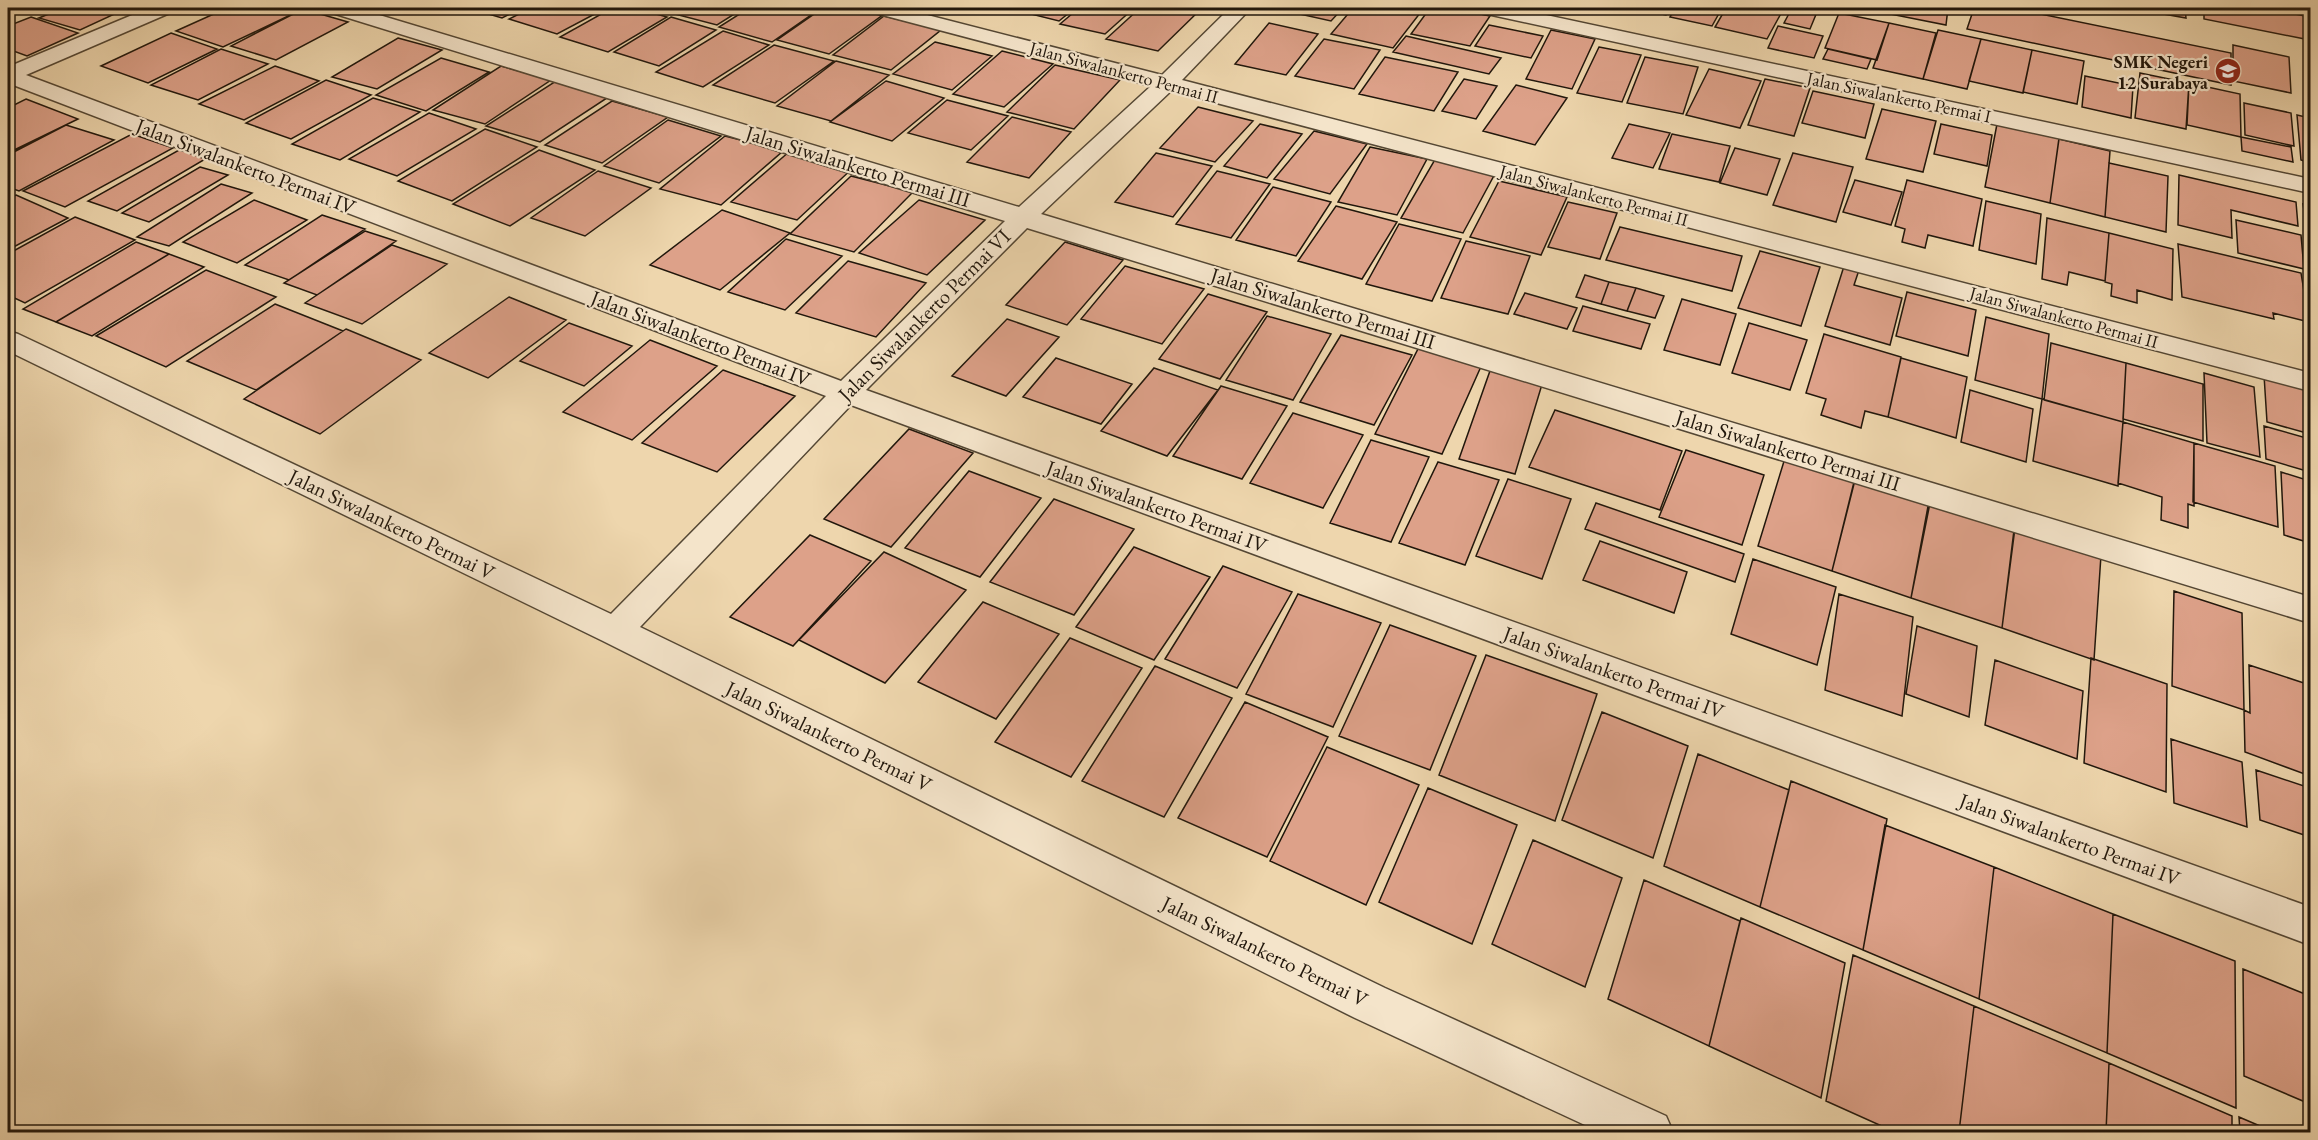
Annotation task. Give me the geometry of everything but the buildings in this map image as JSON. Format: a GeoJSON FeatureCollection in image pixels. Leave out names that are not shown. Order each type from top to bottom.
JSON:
{"type":"FeatureCollection","features":[{"type":"Feature","properties":{"kind":"street","name":"Jalan Siwalankerto Permai IV"},"geometry":{"type":"LineString","coordinates":[[8,76],[165,8]]}},
{"type":"Feature","properties":{"kind":"street","name":"Jalan Siwalankerto Permai III"},"geometry":{"type":"LineString","coordinates":[[336,8],[2310,610]]}},
{"type":"Feature","properties":{"kind":"street","name":"Jalan Siwalankerto Permai II"},"geometry":{"type":"LineString","coordinates":[[878,8],[2310,381]]}},
{"type":"Feature","properties":{"kind":"street","name":"Jalan Siwalankerto Permai VI"},"geometry":{"type":"LineString","coordinates":[[615,631],[846,393],[1024,216],[1167,83],[1241,8]]}},
{"type":"Feature","properties":{"kind":"street","name":"Jalan Siwalankerto Permai I"},"geometry":{"type":"LineString","coordinates":[[1487,8],[2310,186]]}},
{"type":"Feature","properties":{"kind":"street","name":"Jalan Siwalankerto Permai IV"},"geometry":{"type":"LineString","coordinates":[[8,76],[846,393],[2310,926]]}},
{"type":"Feature","properties":{"kind":"street","name":"Jalan Siwalankerto Permai V"},"geometry":{"type":"LineString","coordinates":[[8,340],[615,631],[1370,1003],[1650,1132]]}},
{"type":"Feature","properties":{"kind":"place","name":"SMK Negeri 12 Surabaya"},"geometry":{"type":"Point","coordinates":[2228,71]}}]}
